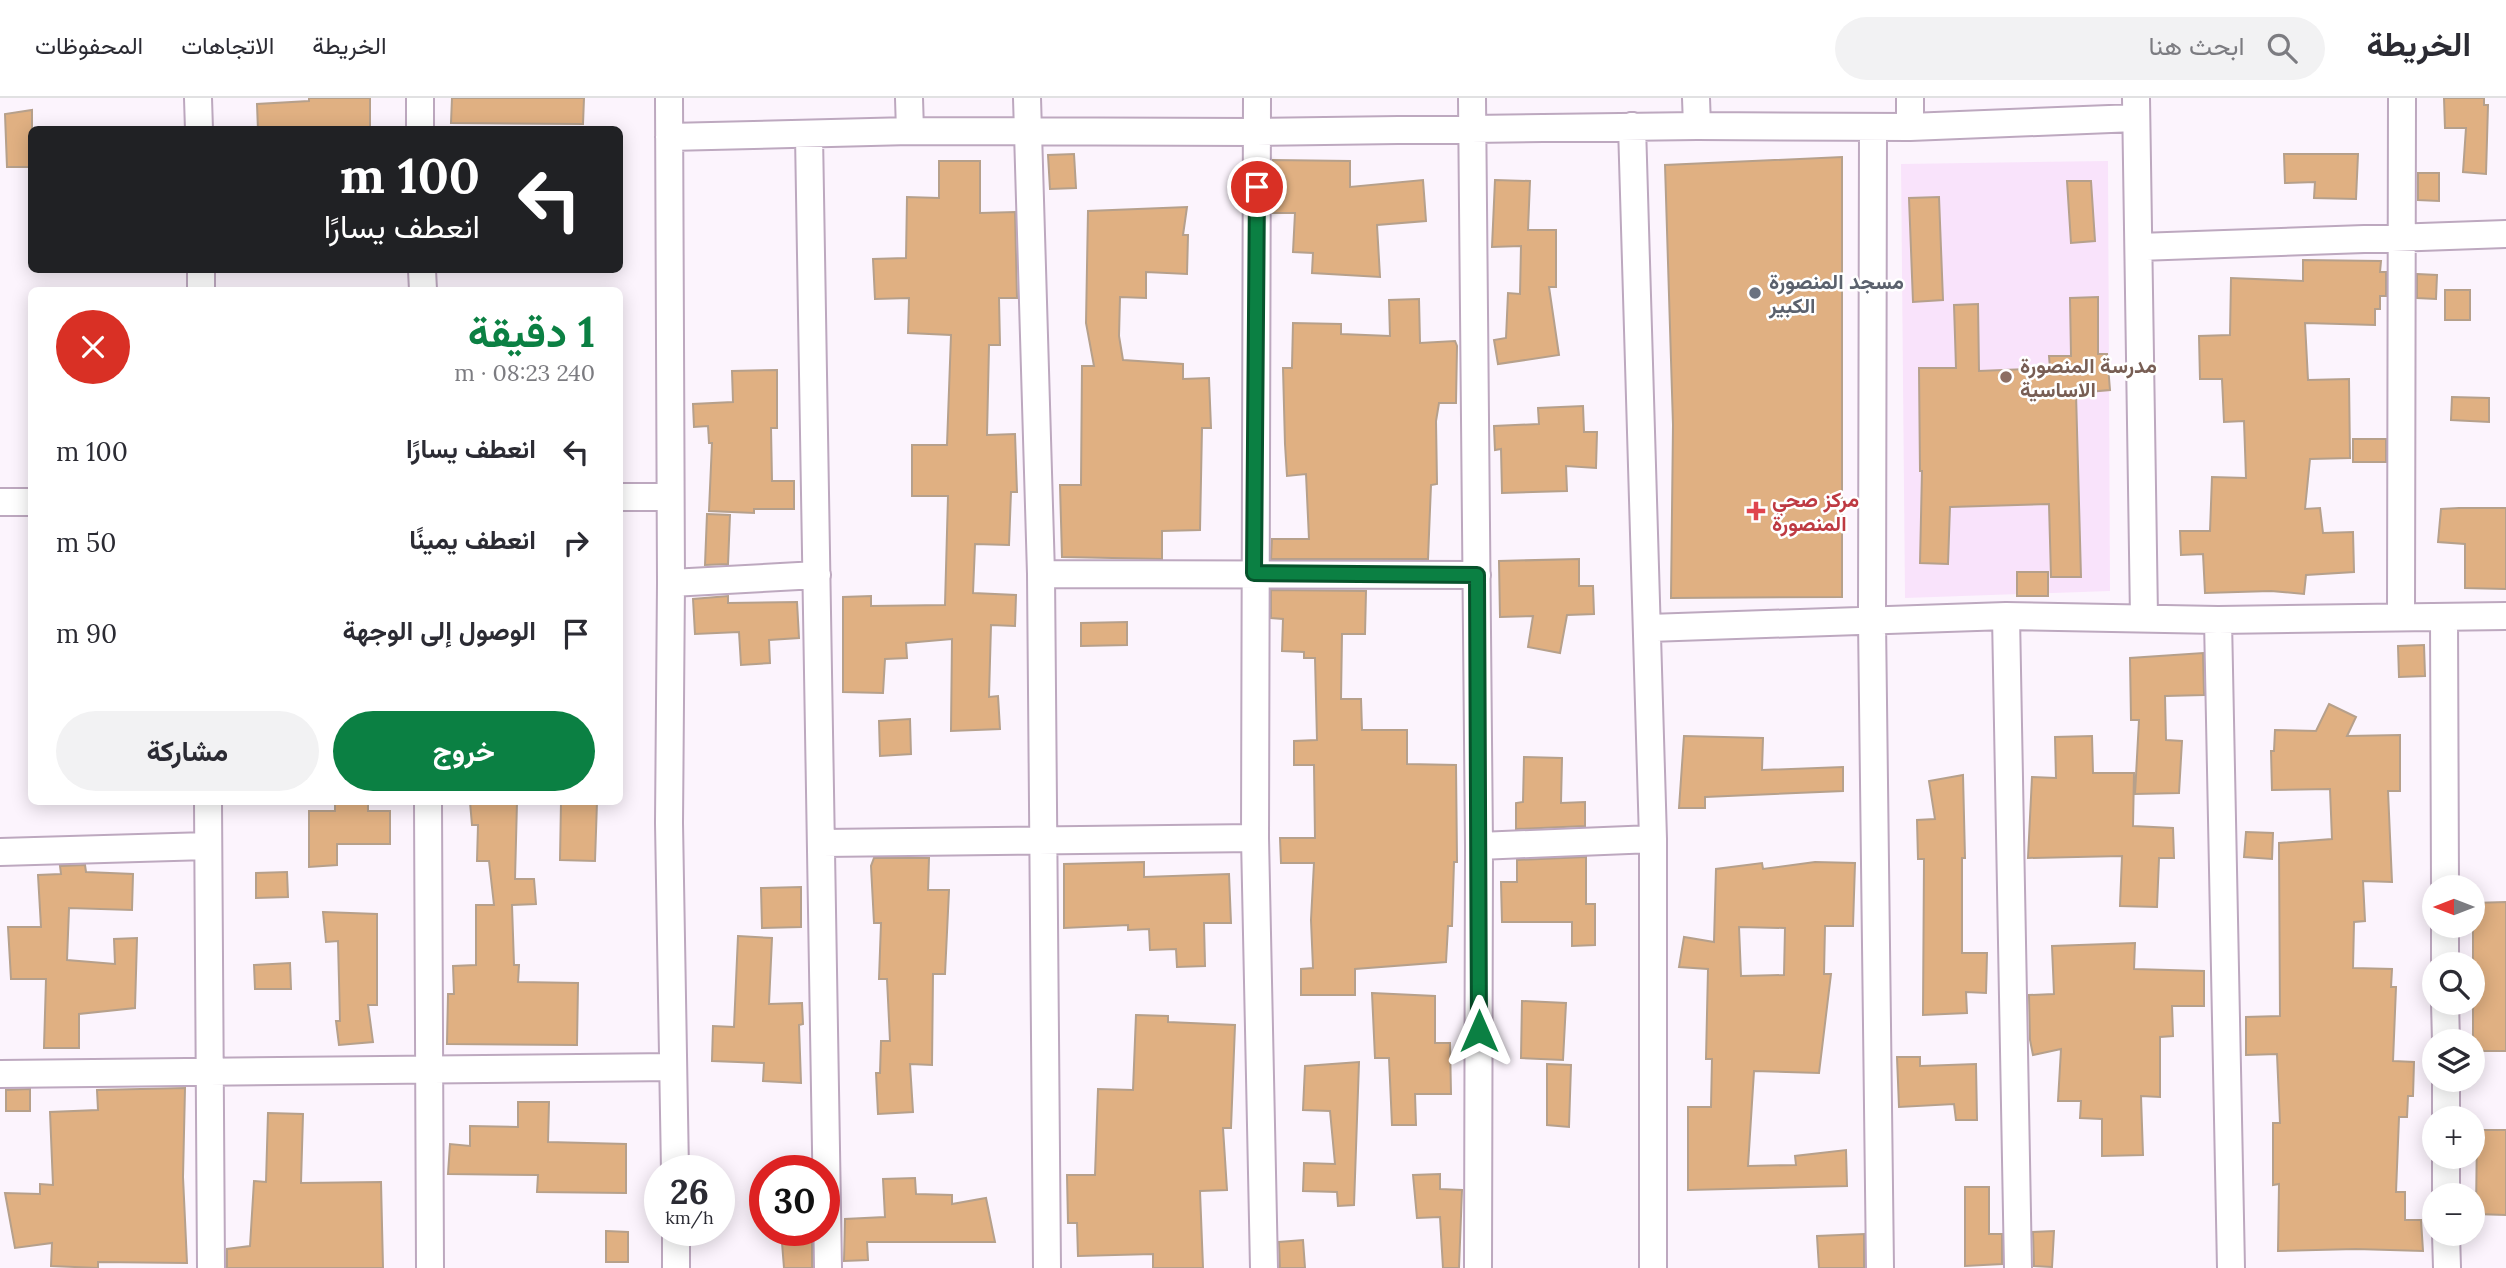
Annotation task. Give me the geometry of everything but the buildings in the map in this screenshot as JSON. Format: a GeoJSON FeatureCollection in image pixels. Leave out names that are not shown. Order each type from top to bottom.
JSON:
{"type":"FeatureCollection","features":[{"type":"Feature","properties":{"kind":"street"},"geometry":{"type":"LineString","coordinates":[[198,98],[199,126]]}},
{"type":"Feature","properties":{"kind":"street"},"geometry":{"type":"LineString","coordinates":[[420,98],[420,126]]}},
{"type":"Feature","properties":{"kind":"street"},"geometry":{"type":"LineString","coordinates":[[669,98],[669,823],[675,1155]]}},
{"type":"Feature","properties":{"kind":"street"},"geometry":{"type":"LineString","coordinates":[[909,98],[910,131]]}},
{"type":"Feature","properties":{"kind":"street"},"geometry":{"type":"LineString","coordinates":[[1027,98],[1041,574],[1047,1268]]}},
{"type":"Feature","properties":{"kind":"street"},"geometry":{"type":"LineString","coordinates":[[1257,98],[1255,838],[1264,1268]]}},
{"type":"Feature","properties":{"kind":"street"},"geometry":{"type":"LineString","coordinates":[[1472,98],[1479,846],[1478,1268]]}},
{"type":"Feature","properties":{"kind":"street"},"geometry":{"type":"LineString","coordinates":[[1696,98],[1697,126]]}},
{"type":"Feature","properties":{"kind":"street"},"geometry":{"type":"LineString","coordinates":[[1910,98],[1910,127]]}},
{"type":"Feature","properties":{"kind":"street"},"geometry":{"type":"LineString","coordinates":[[2401,617],[2402,98]]}},
{"type":"Feature","properties":{"kind":"street"},"geometry":{"type":"LineString","coordinates":[[669,137],[910,131],[1257,132],[1632,126],[1910,127],[2136,108],[2144,617]]}},
{"type":"Feature","properties":{"kind":"street"},"geometry":{"type":"LineString","coordinates":[[1632,126],[1649,628],[1653,839],[1653,1268]]}},
{"type":"Feature","properties":{"kind":"street"},"geometry":{"type":"LineString","coordinates":[[1873,127],[1872,621],[1880,1268]]}},
{"type":"Feature","properties":{"kind":"street"},"geometry":{"type":"LineString","coordinates":[[809,135],[823,843],[828,1268]]}},
{"type":"Feature","properties":{"kind":"street"},"geometry":{"type":"LineString","coordinates":[[2139,247],[2401,240],[2506,234]]}},
{"type":"Feature","properties":{"kind":"street"},"geometry":{"type":"LineString","coordinates":[[623,497],[670,497]]}},
{"type":"Feature","properties":{"kind":"street"},"geometry":{"type":"LineString","coordinates":[[0,502],[28,502]]}},
{"type":"Feature","properties":{"kind":"street"},"geometry":{"type":"LineString","coordinates":[[1041,574],[1477,575]]}},
{"type":"Feature","properties":{"kind":"street"},"geometry":{"type":"LineString","coordinates":[[671,583],[817,575]]}},
{"type":"Feature","properties":{"kind":"street"},"geometry":{"type":"LineString","coordinates":[[1649,628],[2006,616],[2218,620],[2506,616]]}},
{"type":"Feature","properties":{"kind":"street"},"geometry":{"type":"LineString","coordinates":[[2006,616],[2018,1268]]}},
{"type":"Feature","properties":{"kind":"street"},"geometry":{"type":"LineString","coordinates":[[2444,617],[2445,875]]}},
{"type":"Feature","properties":{"kind":"street"},"geometry":{"type":"LineString","coordinates":[[2218,620],[2231,1268]]}},
{"type":"Feature","properties":{"kind":"street"},"geometry":{"type":"LineString","coordinates":[[208,805],[211,1268]]}},
{"type":"Feature","properties":{"kind":"street"},"geometry":{"type":"LineString","coordinates":[[428,805],[430,1268]]}},
{"type":"Feature","properties":{"kind":"street"},"geometry":{"type":"LineString","coordinates":[[823,843],[1255,838]]}},
{"type":"Feature","properties":{"kind":"street"},"geometry":{"type":"LineString","coordinates":[[1479,846],[1653,839]]}},
{"type":"Feature","properties":{"kind":"street"},"geometry":{"type":"LineString","coordinates":[[0,852],[208,846]]}},
{"type":"Feature","properties":{"kind":"street"},"geometry":{"type":"LineString","coordinates":[[0,1074],[673,1067]]}},
{"type":"Feature","properties":{"kind":"street"},"geometry":{"type":"LineString","coordinates":[[676,1246],[676,1268]]}},
{"type":"Feature","properties":{"kind":"street"},"geometry":{"type":"LineString","coordinates":[[2446,1246],[2447,1268]]}},
{"type":"Feature","properties":{"kind":"shaded area","name":"مدرسة المنصورة الاساسية"},"geometry":{"type":"Polygon","coordinates":[[[2108,161],[2110,591],[1905,598],[1901,164],[2108,161]]]}},
{"type":"Feature","properties":{"kind":"place","name":"مسجد المنصورة الكبير"},"geometry":{"type":"Point","coordinates":[1755,293]}},
{"type":"Feature","properties":{"kind":"place","name":"مدرسة المنصورة الاساسية"},"geometry":{"type":"Point","coordinates":[2006,377]}},
{"type":"Feature","properties":{"kind":"place","name":"مركز صحي المنصورة"},"geometry":{"type":"Point","coordinates":[1756,511]}},
{"type":"Feature","properties":{"kind":"route"},"geometry":{"type":"LineString","coordinates":[[1257,187],[1254,573],[1477,575],[1479,1031]]}}]}
